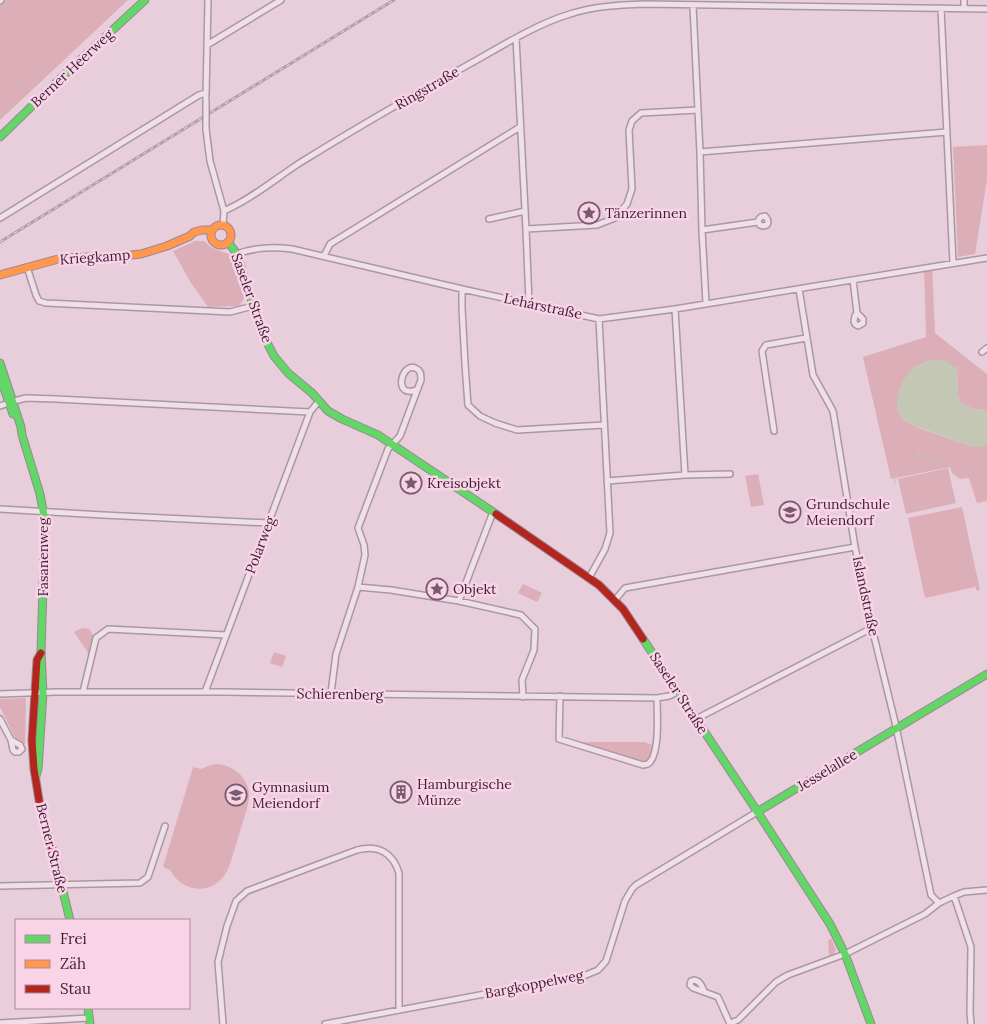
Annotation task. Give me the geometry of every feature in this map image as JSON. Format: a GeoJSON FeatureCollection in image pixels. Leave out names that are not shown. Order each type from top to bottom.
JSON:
{"type":"FeatureCollection","features":[{"type":"Feature","properties":{"kind":"street","name":"Berner Heerweg"},"geometry":{"type":"LineString","coordinates":[[0,136],[145,0]]}},
{"type":"Feature","properties":{"kind":"street","name":"Saseler Straße"},"geometry":{"type":"LineString","coordinates":[[208,0],[206,129],[210,161],[224,211],[223,225],[231,231],[231,237],[228,242],[222,245],[213,241],[212,238]]}},
{"type":"Feature","properties":{"kind":"street"},"geometry":{"type":"LineString","coordinates":[[207,45],[281,0]]}},
{"type":"Feature","properties":{"kind":"street"},"geometry":{"type":"LineString","coordinates":[[964,0],[964,8]]}},
{"type":"Feature","properties":{"kind":"street","name":"Ringstraße"},"geometry":{"type":"LineString","coordinates":[[224,211],[242,202],[299,164],[418,92],[516,38],[569,14],[593,8],[645,2],[693,6],[987,9]]}},
{"type":"Feature","properties":{"kind":"street"},"geometry":{"type":"LineString","coordinates":[[693,6],[706,303]]}},
{"type":"Feature","properties":{"kind":"street"},"geometry":{"type":"LineString","coordinates":[[941,8],[953,263]]}},
{"type":"Feature","properties":{"kind":"street"},"geometry":{"type":"LineString","coordinates":[[516,38],[529,303]]}},
{"type":"Feature","properties":{"kind":"street"},"geometry":{"type":"LineString","coordinates":[[0,218],[199,95],[206,96]]}},
{"type":"Feature","properties":{"kind":"street"},"geometry":{"type":"LineString","coordinates":[[526,229],[597,225],[614,218],[627,204],[632,189],[630,130],[632,121],[641,113],[698,110]]}},
{"type":"Feature","properties":{"kind":"street"},"geometry":{"type":"LineString","coordinates":[[324,256],[330,244],[520,127]]}},
{"type":"Feature","properties":{"kind":"street"},"geometry":{"type":"LineString","coordinates":[[700,152],[948,132]]}},
{"type":"Feature","properties":{"kind":"street"},"geometry":{"type":"LineString","coordinates":[[489,219],[525,211]]}},
{"type":"Feature","properties":{"kind":"street"},"geometry":{"type":"LineString","coordinates":[[702,230],[758,222]]}},
{"type":"Feature","properties":{"kind":"street"},"geometry":{"type":"LineString","coordinates":[[212,238],[212,230],[217,226],[223,225]]}},
{"type":"Feature","properties":{"kind":"street","name":"Kriegkamp"},"geometry":{"type":"LineString","coordinates":[[0,275],[62,258],[141,254],[190,236],[194,232],[212,230]]}},
{"type":"Feature","properties":{"kind":"street","name":"Kriegkamp"},"geometry":{"type":"LineString","coordinates":[[190,236],[212,238]]}},
{"type":"Feature","properties":{"kind":"street","name":"Saseler Straße"},"geometry":{"type":"LineString","coordinates":[[228,242],[237,254],[261,331],[274,356],[288,373],[312,393],[328,411],[392,444],[493,512],[599,585],[629,617],[830,924],[845,954],[871,1024]]}},
{"type":"Feature","properties":{"kind":"street","name":"Lehárstraße"},"geometry":{"type":"LineString","coordinates":[[237,254],[246,250],[271,247],[292,249],[598,319],[675,309],[987,258]]}},
{"type":"Feature","properties":{"kind":"street"},"geometry":{"type":"LineString","coordinates":[[27,268],[36,295],[40,301],[46,303],[230,312],[253,306]]}},
{"type":"Feature","properties":{"kind":"street"},"geometry":{"type":"LineString","coordinates":[[853,280],[857,313]]}},
{"type":"Feature","properties":{"kind":"street"},"geometry":{"type":"LineString","coordinates":[[462,289],[468,405],[480,416],[517,430],[604,425]]}},
{"type":"Feature","properties":{"kind":"street","name":"Islandstraße"},"geometry":{"type":"LineString","coordinates":[[799,289],[812,375],[833,411],[855,547],[872,628],[896,728],[931,896],[939,903]]}},
{"type":"Feature","properties":{"kind":"street"},"geometry":{"type":"LineString","coordinates":[[675,309],[685,475]]}},
{"type":"Feature","properties":{"kind":"street"},"geometry":{"type":"LineString","coordinates":[[589,578],[605,549],[610,533],[598,319]]}},
{"type":"Feature","properties":{"kind":"street"},"geometry":{"type":"LineString","coordinates":[[774,431],[762,351],[766,345],[806,338]]}},
{"type":"Feature","properties":{"kind":"street"},"geometry":{"type":"LineString","coordinates":[[0,363],[11,402]]}},
{"type":"Feature","properties":{"kind":"street"},"geometry":{"type":"LineString","coordinates":[[331,693],[336,654],[358,587],[365,555],[364,545],[358,528],[388,449],[400,436],[421,380],[421,374],[418,370],[410,368],[406,370],[401,383],[407,391],[416,390]]}},
{"type":"Feature","properties":{"kind":"street"},"geometry":{"type":"LineString","coordinates":[[0,377],[6,395],[11,402]]}},
{"type":"Feature","properties":{"kind":"street"},"geometry":{"type":"LineString","coordinates":[[0,406],[26,398],[310,412]]}},
{"type":"Feature","properties":{"kind":"street","name":"Polarweg"},"geometry":{"type":"LineString","coordinates":[[205,692],[310,412],[319,401]]}},
{"type":"Feature","properties":{"kind":"street","name":"Fasanenweg"},"geometry":{"type":"LineString","coordinates":[[11,402],[22,427],[22,435],[44,512],[41,652],[43,693],[36,748]]}},
{"type":"Feature","properties":{"kind":"street"},"geometry":{"type":"LineString","coordinates":[[607,481],[685,475],[730,474]]}},
{"type":"Feature","properties":{"kind":"street"},"geometry":{"type":"LineString","coordinates":[[0,509],[268,523]]}},
{"type":"Feature","properties":{"kind":"street"},"geometry":{"type":"LineString","coordinates":[[459,601],[493,512]]}},
{"type":"Feature","properties":{"kind":"street"},"geometry":{"type":"LineString","coordinates":[[614,600],[626,588],[855,547]]}},
{"type":"Feature","properties":{"kind":"street"},"geometry":{"type":"LineString","coordinates":[[358,587],[391,590],[459,601],[521,616],[535,629],[534,650],[522,680],[523,697]]}},
{"type":"Feature","properties":{"kind":"street"},"geometry":{"type":"LineString","coordinates":[[83,692],[96,638],[108,628],[226,635]]}},
{"type":"Feature","properties":{"kind":"street"},"geometry":{"type":"LineString","coordinates":[[696,719],[872,628]]}},
{"type":"Feature","properties":{"kind":"street","name":"Fasanenweg"},"geometry":{"type":"LineString","coordinates":[[36,748],[34,693],[37,660],[41,652]]}},
{"type":"Feature","properties":{"kind":"street","name":"Jesselallee"},"geometry":{"type":"LineString","coordinates":[[758,812],[987,674]]}},
{"type":"Feature","properties":{"kind":"street","name":"Schierenberg"},"geometry":{"type":"LineString","coordinates":[[0,694],[205,692],[657,698],[678,692]]}},
{"type":"Feature","properties":{"kind":"street"},"geometry":{"type":"LineString","coordinates":[[560,696],[560,739],[642,765],[651,761],[657,744],[657,698]]}},
{"type":"Feature","properties":{"kind":"street"},"geometry":{"type":"LineString","coordinates":[[0,719],[11,740]]}},
{"type":"Feature","properties":{"kind":"street","name":"Berner Straße"},"geometry":{"type":"LineString","coordinates":[[36,748],[36,776],[40,806],[70,919]]}},
{"type":"Feature","properties":{"kind":"street","name":"Bargkoppelweg"},"geometry":{"type":"LineString","coordinates":[[325,1024],[586,975],[598,970],[606,961],[625,900],[636,885],[758,812]]}},
{"type":"Feature","properties":{"kind":"street"},"geometry":{"type":"LineString","coordinates":[[0,886],[140,883],[148,877],[165,826]]}},
{"type":"Feature","properties":{"kind":"street"},"geometry":{"type":"LineString","coordinates":[[222,1024],[218,962],[227,926],[236,901],[247,891],[366,847],[376,848],[384,852],[393,860],[399,873],[399,1010]]}},
{"type":"Feature","properties":{"kind":"street"},"geometry":{"type":"LineString","coordinates":[[704,991],[719,998],[730,1024],[738,1020],[776,982],[845,954],[925,914],[939,903],[954,896],[964,892],[987,890]]}},
{"type":"Feature","properties":{"kind":"street"},"geometry":{"type":"LineString","coordinates":[[954,896],[971,947],[971,1024]]}},
{"type":"Feature","properties":{"kind":"street"},"geometry":{"type":"LineString","coordinates":[[0,1023],[90,1021]]}},
{"type":"Feature","properties":{"kind":"shaded area"},"geometry":{"type":"Polygon","coordinates":[[[5,0],[128,0],[0,120],[0,5],[5,0]]]}},
{"type":"Feature","properties":{"kind":"shaded area"},"geometry":{"type":"Polygon","coordinates":[[[987,145],[987,180],[975,254],[958,257],[953,147],[987,145]]]}},
{"type":"Feature","properties":{"kind":"shaded area"},"geometry":{"type":"Polygon","coordinates":[[[195,241],[204,241],[212,248],[231,255],[245,293],[245,297],[239,306],[208,307],[191,283],[173,251],[195,241]]]}},
{"type":"Feature","properties":{"kind":"shaded area"},"geometry":{"type":"Polygon","coordinates":[[[932,266],[935,333],[987,374],[987,410],[973,409],[961,403],[958,395],[957,371],[933,361],[925,362],[915,367],[900,388],[897,402],[898,412],[904,421],[922,429],[975,447],[987,445],[987,501],[977,503],[969,478],[960,479],[952,473],[950,467],[891,479],[863,357],[926,337],[924,267],[932,266]]]}},
{"type":"Feature","properties":{"kind":"shaded area"},"geometry":{"type":"Polygon","coordinates":[[[931,358],[933,361],[947,361],[953,368],[958,367],[958,395],[961,403],[973,409],[987,410],[987,445],[975,447],[967,445],[908,423],[901,417],[897,398],[905,378],[911,370],[919,364],[928,362],[931,358]]]}},
{"type":"Feature","properties":{"kind":"shaded area"},"geometry":{"type":"Polygon","coordinates":[[[948,468],[956,503],[906,514],[898,479],[948,468]]]}},
{"type":"Feature","properties":{"kind":"shaded area"},"geometry":{"type":"Polygon","coordinates":[[[758,474],[764,505],[751,507],[745,476],[758,474]]]}},
{"type":"Feature","properties":{"kind":"shaded area"},"geometry":{"type":"Polygon","coordinates":[[[962,507],[980,590],[977,591],[975,585],[975,587],[925,598],[908,518],[962,507]]]}},
{"type":"Feature","properties":{"kind":"shaded area"},"geometry":{"type":"Polygon","coordinates":[[[523,584],[542,593],[537,602],[518,593],[523,584]]]}},
{"type":"Feature","properties":{"kind":"shaded area"},"geometry":{"type":"Polygon","coordinates":[[[82,628],[89,629],[94,637],[89,654],[74,632],[82,628]]]}},
{"type":"Feature","properties":{"kind":"shaded area"},"geometry":{"type":"Polygon","coordinates":[[[274,652],[286,656],[282,667],[270,663],[274,652]]]}},
{"type":"Feature","properties":{"kind":"shaded area"},"geometry":{"type":"Polygon","coordinates":[[[26,698],[25,744],[15,738],[0,707],[0,699],[26,698]]]}},
{"type":"Feature","properties":{"kind":"shaded area"},"geometry":{"type":"Polygon","coordinates":[[[583,742],[644,742],[655,746],[650,758],[643,763],[581,745],[583,742]]]}},
{"type":"Feature","properties":{"kind":"shaded area"},"geometry":{"type":"Polygon","coordinates":[[[216,764],[228,767],[239,773],[248,789],[248,802],[229,867],[224,876],[217,883],[209,887],[201,889],[192,888],[176,878],[170,870],[163,867],[193,767],[201,769],[216,764]]]}},
{"type":"Feature","properties":{"kind":"shaded area"},"geometry":{"type":"Polygon","coordinates":[[[831,938],[836,950],[834,954],[829,956],[828,941],[831,938]]]}},
{"type":"Feature","properties":{"kind":"waterway"},"geometry":{"type":"LineString","coordinates":[[921,445],[918,454],[948,464]]}},
{"type":"Feature","properties":{"kind":"waterway"},"geometry":{"type":"LineString","coordinates":[[895,485],[895,476],[918,454]]}},
{"type":"Feature","properties":{"kind":"railway"},"geometry":{"type":"LineString","coordinates":[[0,242],[394,0]]}},
{"type":"Feature","properties":{"kind":"traffic: fast"},"geometry":{"type":"LineString","coordinates":[[0,137],[145,0]]}},
{"type":"Feature","properties":{"kind":"traffic: fast"},"geometry":{"type":"LineString","coordinates":[[228,242],[237,254],[261,331],[274,356],[288,373],[312,393],[328,411],[378,435],[496,514]]}},
{"type":"Feature","properties":{"kind":"traffic: fast"},"geometry":{"type":"LineString","coordinates":[[0,363],[21,427],[40,494],[45,521],[41,652],[43,693],[36,776]]}},
{"type":"Feature","properties":{"kind":"traffic: fast"},"geometry":{"type":"LineString","coordinates":[[0,377],[13,414]]}},
{"type":"Feature","properties":{"kind":"traffic: fast"},"geometry":{"type":"LineString","coordinates":[[643,639],[830,924],[845,954],[871,1024]]}},
{"type":"Feature","properties":{"kind":"traffic: fast"},"geometry":{"type":"LineString","coordinates":[[757,812],[987,674]]}},
{"type":"Feature","properties":{"kind":"traffic: fast"},"geometry":{"type":"LineString","coordinates":[[55,859],[70,919]]}},
{"type":"Feature","properties":{"kind":"traffic: fast"},"geometry":{"type":"LineString","coordinates":[[88,1009],[90,1024]]}},
{"type":"Feature","properties":{"kind":"traffic: slow"},"geometry":{"type":"LineString","coordinates":[[221,225],[228,228],[231,235],[228,242],[221,245],[214,242],[211,235],[214,228],[221,225]]}},
{"type":"Feature","properties":{"kind":"traffic: slow"},"geometry":{"type":"LineString","coordinates":[[0,275],[62,258],[141,254],[167,246],[190,236],[194,232],[212,230]]}},
{"type":"Feature","properties":{"kind":"traffic: jam"},"geometry":{"type":"LineString","coordinates":[[496,514],[599,585],[623,609],[643,639]]}},
{"type":"Feature","properties":{"kind":"traffic: jam"},"geometry":{"type":"LineString","coordinates":[[41,653],[37,660],[32,740],[34,769],[40,806],[55,859]]}},
{"type":"Feature","properties":{"kind":"place","name":"Tänzerinnen"},"geometry":{"type":"Point","coordinates":[589,213]}},
{"type":"Feature","properties":{"kind":"place","name":"Kreisobjekt"},"geometry":{"type":"Point","coordinates":[411,483]}},
{"type":"Feature","properties":{"kind":"place","name":"Grundschule Meiendorf"},"geometry":{"type":"Point","coordinates":[790,512]}},
{"type":"Feature","properties":{"kind":"place","name":"Objekt"},"geometry":{"type":"Point","coordinates":[437,589]}},
{"type":"Feature","properties":{"kind":"place","name":"Hamburgische Münze"},"geometry":{"type":"Point","coordinates":[401,792]}},
{"type":"Feature","properties":{"kind":"place","name":"Gymnasium Meiendorf"},"geometry":{"type":"Point","coordinates":[236,795]}}]}
